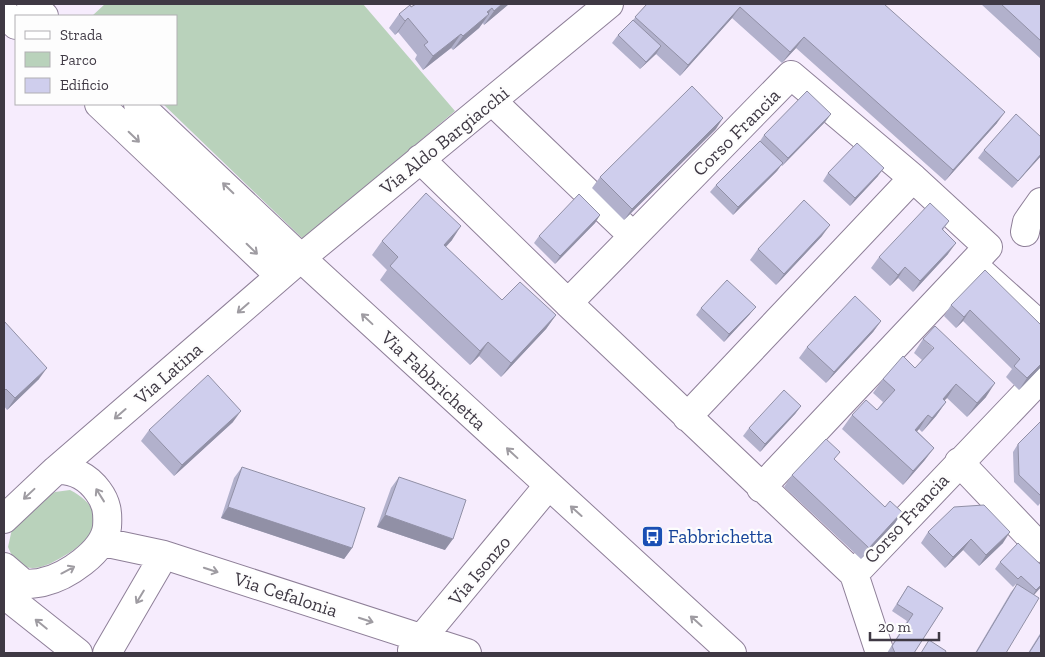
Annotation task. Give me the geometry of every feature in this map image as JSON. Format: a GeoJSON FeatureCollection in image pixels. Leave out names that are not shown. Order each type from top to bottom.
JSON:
{"type":"FeatureCollection","features":[{"type":"Feature","properties":{"kind":"street"},"geometry":{"type":"LineString","coordinates":[[31,4],[43,15]]}},
{"type":"Feature","properties":{"kind":"street","name":"Via Aldo Bargiacchi"},"geometry":{"type":"LineString","coordinates":[[280,276],[609,4]]}},
{"type":"Feature","properties":{"kind":"street"},"geometry":{"type":"LineString","coordinates":[[4,13],[15,24]]}},
{"type":"Feature","properties":{"kind":"street","name":"Corso Francia"},"geometry":{"type":"LineString","coordinates":[[568,303],[792,75],[913,178],[988,247],[761,488]]}},
{"type":"Feature","properties":{"kind":"street"},"geometry":{"type":"LineString","coordinates":[[492,100],[632,236]]}},
{"type":"Feature","properties":{"kind":"street"},"geometry":{"type":"LineString","coordinates":[[100,105],[280,276]]}},
{"type":"Feature","properties":{"kind":"street","name":"Via Fabbrichetta"},"geometry":{"type":"LineString","coordinates":[[139,105],[301,258],[732,653]]}},
{"type":"Feature","properties":{"kind":"street","name":"Corso Francia"},"geometry":{"type":"LineString","coordinates":[[420,159],[761,488],[854,574],[880,653]]}},
{"type":"Feature","properties":{"kind":"street"},"geometry":{"type":"LineString","coordinates":[[687,416],[913,178]]}},
{"type":"Feature","properties":{"kind":"street"},"geometry":{"type":"LineString","coordinates":[[1025,232],[1027,222],[1041,202]]}},
{"type":"Feature","properties":{"kind":"street"},"geometry":{"type":"LineString","coordinates":[[972,264],[1041,326]]}},
{"type":"Feature","properties":{"kind":"street","name":"Via Latina"},"geometry":{"type":"LineString","coordinates":[[4,519],[56,470],[280,276]]}},
{"type":"Feature","properties":{"kind":"street","name":"Corso Francia"},"geometry":{"type":"LineString","coordinates":[[854,574],[1041,378]]}},
{"type":"Feature","properties":{"kind":"street","name":"Corso Francia"},"geometry":{"type":"LineString","coordinates":[[959,462],[1041,548]]}},
{"type":"Feature","properties":{"kind":"street"},"geometry":{"type":"LineString","coordinates":[[11,591],[45,582],[78,565],[93,555],[103,542],[108,513],[97,490],[77,473],[67,470],[56,470]]}},
{"type":"Feature","properties":{"kind":"street","name":"Via Isonzo"},"geometry":{"type":"LineString","coordinates":[[416,646],[548,486]]}},
{"type":"Feature","properties":{"kind":"street","name":"Via Cefalonia"},"geometry":{"type":"LineString","coordinates":[[103,542],[164,556],[416,646],[466,653]]}},
{"type":"Feature","properties":{"kind":"street"},"geometry":{"type":"LineString","coordinates":[[107,653],[164,556]]}},
{"type":"Feature","properties":{"kind":"street"},"geometry":{"type":"LineString","coordinates":[[4,567],[11,591],[78,653]]}},
{"type":"Feature","properties":{"kind":"green space"},"geometry":{"type":"Polygon","coordinates":[[[105,4],[363,4],[455,111],[304,240],[164,105],[178,105],[178,15],[93,15],[105,4]]]}},
{"type":"Feature","properties":{"kind":"green space"},"geometry":{"type":"Polygon","coordinates":[[[70,490],[82,497],[94,513],[95,521],[87,537],[69,553],[52,563],[35,568],[27,568],[20,564],[8,547],[12,529],[46,497],[55,492],[70,490]]]}},
{"type":"Feature","properties":{"kind":"building"},"geometry":{"type":"Polygon","coordinates":[[[416,4],[502,4],[494,11],[492,8],[487,12],[489,14],[463,36],[461,34],[433,56],[424,45],[428,42],[408,18],[405,21],[399,14],[410,5],[411,7],[416,4]]]}},
{"type":"Feature","properties":{"kind":"building"},"geometry":{"type":"Polygon","coordinates":[[[647,4],[884,4],[1005,112],[953,170],[804,37],[790,52],[740,7],[688,65],[635,17],[647,4]]]}},
{"type":"Feature","properties":{"kind":"building"},"geometry":{"type":"Polygon","coordinates":[[[1001,4],[1041,4],[1041,41],[1001,4]]]}},
{"type":"Feature","properties":{"kind":"building"},"geometry":{"type":"Polygon","coordinates":[[[633,20],[661,46],[646,62],[618,35],[633,20]]]}},
{"type":"Feature","properties":{"kind":"building"},"geometry":{"type":"Polygon","coordinates":[[[692,86],[723,118],[632,209],[600,177],[692,86]]]}},
{"type":"Feature","properties":{"kind":"building"},"geometry":{"type":"Polygon","coordinates":[[[807,91],[831,114],[788,158],[764,135],[807,91]]]}},
{"type":"Feature","properties":{"kind":"building"},"geometry":{"type":"Polygon","coordinates":[[[1016,114],[1041,137],[1041,154],[1018,181],[984,150],[1016,114]]]}},
{"type":"Feature","properties":{"kind":"building"},"geometry":{"type":"Polygon","coordinates":[[[760,141],[783,163],[738,207],[716,185],[760,141]]]}},
{"type":"Feature","properties":{"kind":"building"},"geometry":{"type":"Polygon","coordinates":[[[857,143],[884,168],[855,198],[828,173],[857,143]]]}},
{"type":"Feature","properties":{"kind":"building"},"geometry":{"type":"Polygon","coordinates":[[[426,193],[461,226],[444,245],[502,300],[520,282],[556,315],[511,363],[488,342],[480,351],[390,266],[398,257],[382,241],[426,193]]]}},
{"type":"Feature","properties":{"kind":"building"},"geometry":{"type":"Polygon","coordinates":[[[579,194],[600,215],[560,256],[539,236],[579,194]]]}},
{"type":"Feature","properties":{"kind":"building"},"geometry":{"type":"Polygon","coordinates":[[[804,200],[830,225],[784,274],[758,249],[804,200]]]}},
{"type":"Feature","properties":{"kind":"building"},"geometry":{"type":"Polygon","coordinates":[[[930,203],[949,221],[942,229],[956,243],[920,281],[905,267],[898,275],[879,257],[930,203]]]}},
{"type":"Feature","properties":{"kind":"building"},"geometry":{"type":"Polygon","coordinates":[[[985,270],[1041,325],[1041,364],[1027,378],[1014,366],[1020,359],[970,310],[964,317],[951,305],[985,270]]]}},
{"type":"Feature","properties":{"kind":"building"},"geometry":{"type":"Polygon","coordinates":[[[727,280],[756,307],[729,334],[701,308],[727,280]]]}},
{"type":"Feature","properties":{"kind":"building"},"geometry":{"type":"Polygon","coordinates":[[[855,296],[881,321],[834,372],[807,347],[855,296]]]}},
{"type":"Feature","properties":{"kind":"building"},"geometry":{"type":"Polygon","coordinates":[[[4,321],[47,368],[15,398],[6,389],[4,391],[4,321]]]}},
{"type":"Feature","properties":{"kind":"building"},"geometry":{"type":"Polygon","coordinates":[[[935,326],[995,383],[977,403],[956,384],[943,399],[946,402],[932,418],[928,415],[915,430],[934,448],[913,471],[852,415],[866,400],[877,410],[895,390],[883,379],[903,356],[915,368],[934,348],[923,339],[935,326]]]}},
{"type":"Feature","properties":{"kind":"building"},"geometry":{"type":"Polygon","coordinates":[[[208,375],[241,411],[182,465],[149,430],[208,375]]]}},
{"type":"Feature","properties":{"kind":"building"},"geometry":{"type":"Polygon","coordinates":[[[784,390],[801,406],[765,444],[749,428],[784,390]]]}},
{"type":"Feature","properties":{"kind":"building"},"geometry":{"type":"Polygon","coordinates":[[[1041,421],[1041,496],[1019,475],[1018,444],[1041,421]]]}},
{"type":"Feature","properties":{"kind":"building"},"geometry":{"type":"Polygon","coordinates":[[[826,439],[840,452],[834,459],[885,507],[890,501],[902,512],[869,548],[792,475],[826,439]]]}},
{"type":"Feature","properties":{"kind":"building"},"geometry":{"type":"Polygon","coordinates":[[[242,467],[365,508],[352,548],[228,507],[242,467]]]}},
{"type":"Feature","properties":{"kind":"building"},"geometry":{"type":"Polygon","coordinates":[[[399,477],[466,500],[453,539],[385,515],[399,477]]]}},
{"type":"Feature","properties":{"kind":"building"},"geometry":{"type":"Polygon","coordinates":[[[984,505],[1010,532],[986,555],[971,539],[953,557],[928,532],[954,507],[984,505]]]}},
{"type":"Feature","properties":{"kind":"building"},"geometry":{"type":"Polygon","coordinates":[[[1018,543],[1041,565],[1041,585],[1036,590],[1021,576],[1018,579],[1000,562],[1018,543]]]}},
{"type":"Feature","properties":{"kind":"building"},"geometry":{"type":"Polygon","coordinates":[[[1017,584],[1039,598],[1006,653],[976,653],[1017,584]]]}},
{"type":"Feature","properties":{"kind":"building"},"geometry":{"type":"Polygon","coordinates":[[[908,586],[943,608],[914,653],[895,653],[892,646],[913,614],[897,604],[908,586]]]}},
{"type":"Feature","properties":{"kind":"building"},"geometry":{"type":"Polygon","coordinates":[[[1041,634],[1041,653],[1029,653],[1041,634]]]}},
{"type":"Feature","properties":{"kind":"building"},"geometry":{"type":"Polygon","coordinates":[[[929,640],[946,651],[945,653],[921,653],[929,640]]]}},
{"type":"Feature","properties":{"kind":"place","name":"Fabbrichetta"},"geometry":{"type":"Point","coordinates":[652,536]}}]}
